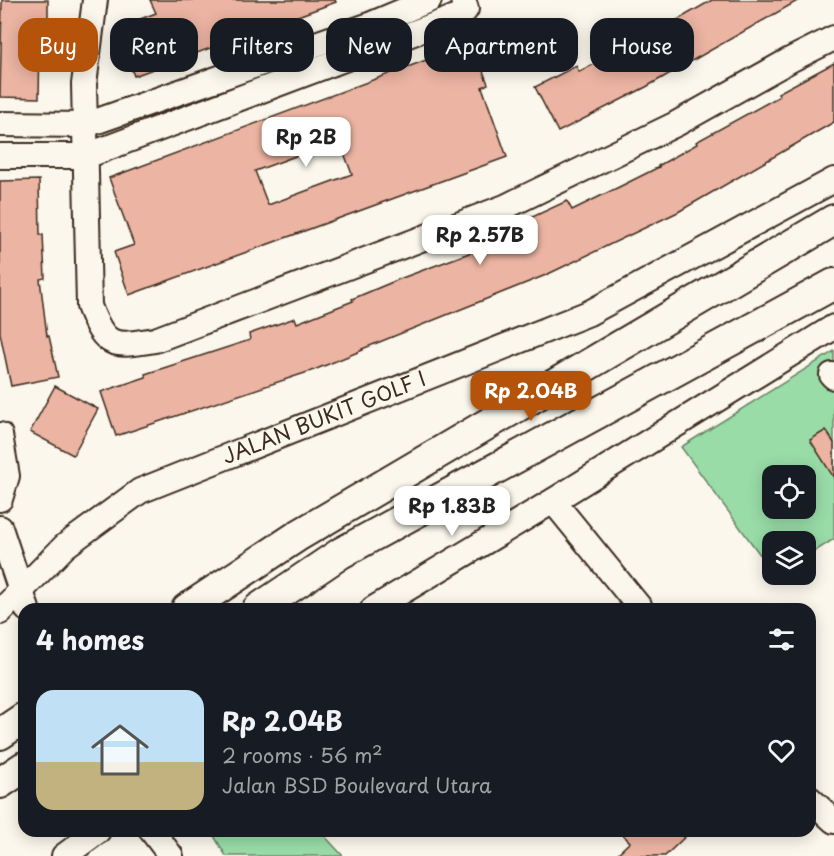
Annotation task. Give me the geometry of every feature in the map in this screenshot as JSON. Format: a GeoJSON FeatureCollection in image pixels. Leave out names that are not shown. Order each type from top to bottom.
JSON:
{"type":"FeatureCollection","features":[{"type":"Feature","properties":{"kind":"main road"},"geometry":{"type":"LineString","coordinates":[[196,603],[299,535],[834,220]]}},
{"type":"Feature","properties":{"kind":"main road"},"geometry":{"type":"LineString","coordinates":[[267,603],[341,553],[834,284]]}},
{"type":"Feature","properties":{"kind":"main road"},"geometry":{"type":"LineString","coordinates":[[0,734],[18,722]]}},
{"type":"Feature","properties":{"kind":"main road"},"geometry":{"type":"LineString","coordinates":[[0,783],[18,771]]}},
{"type":"Feature","properties":{"kind":"street"},"geometry":{"type":"LineString","coordinates":[[95,0],[84,84],[89,306],[97,326],[111,342],[124,345],[155,340],[505,207],[676,124],[790,60],[834,39]]}},
{"type":"Feature","properties":{"kind":"street"},"geometry":{"type":"LineString","coordinates":[[314,45],[429,0]]}},
{"type":"Feature","properties":{"kind":"street"},"geometry":{"type":"LineString","coordinates":[[314,71],[462,14],[466,9],[463,0]]}},
{"type":"Feature","properties":{"kind":"street"},"geometry":{"type":"LineString","coordinates":[[0,124],[86,125],[238,72]]}},
{"type":"Feature","properties":{"kind":"street"},"geometry":{"type":"LineString","coordinates":[[0,156],[86,156],[311,72]]}},
{"type":"Feature","properties":{"kind":"street","name":"JALAN BUKIT GOLF I"},"geometry":{"type":"LineString","coordinates":[[0,612],[24,600],[65,546],[140,491],[589,313],[834,180]]}},
{"type":"Feature","properties":{"kind":"street"},"geometry":{"type":"LineString","coordinates":[[383,603],[834,327]]}},
{"type":"Feature","properties":{"kind":"street"},"geometry":{"type":"LineString","coordinates":[[0,435],[7,476],[0,499]]}},
{"type":"Feature","properties":{"kind":"street"},"geometry":{"type":"LineString","coordinates":[[553,501],[636,603]]}},
{"type":"Feature","properties":{"kind":"street"},"geometry":{"type":"LineString","coordinates":[[0,528],[24,600]]}},
{"type":"Feature","properties":{"kind":"street"},"geometry":{"type":"LineString","coordinates":[[816,805],[834,822]]}},
{"type":"Feature","properties":{"kind":"street"},"geometry":{"type":"LineString","coordinates":[[64,856],[90,837]]}},
{"type":"Feature","properties":{"kind":"street"},"geometry":{"type":"LineString","coordinates":[[157,837],[171,856]]}},
{"type":"Feature","properties":{"kind":"green space"},"geometry":{"type":"Polygon","coordinates":[[[834,351],[834,539],[816,551],[816,531],[762,531],[762,557],[681,447],[834,351]]]}},
{"type":"Feature","properties":{"kind":"green space"},"geometry":{"type":"Polygon","coordinates":[[[215,837],[326,837],[343,856],[226,856],[215,837]]]}},
{"type":"Feature","properties":{"kind":"building"},"geometry":{"type":"Polygon","coordinates":[[[2,0],[48,0],[48,18],[18,18],[18,72],[39,72],[39,98],[0,97],[2,0]]]}},
{"type":"Feature","properties":{"kind":"building"},"geometry":{"type":"Polygon","coordinates":[[[150,0],[335,0],[336,2],[292,18],[210,18],[210,48],[198,53],[198,18],[143,18],[156,13],[150,0]]]}},
{"type":"Feature","properties":{"kind":"building"},"geometry":{"type":"Polygon","coordinates":[[[712,0],[799,0],[694,60],[694,18],[681,18],[712,0]]]}},
{"type":"Feature","properties":{"kind":"building"},"geometry":{"type":"Polygon","coordinates":[[[424,61],[424,72],[483,72],[488,84],[482,87],[507,157],[129,295],[114,252],[134,245],[109,178],[394,72],[412,72],[412,65],[424,61]],[[339,140],[255,171],[268,205],[352,174],[339,140]]]}},
{"type":"Feature","properties":{"kind":"building"},"geometry":{"type":"Polygon","coordinates":[[[834,63],[834,122],[678,212],[546,275],[314,370],[116,436],[101,392],[146,377],[145,374],[250,340],[249,334],[295,318],[297,323],[353,301],[352,299],[402,278],[485,247],[486,249],[535,228],[530,218],[567,201],[572,210],[659,167],[697,144],[696,142],[780,96],[778,93],[834,63]]]}},
{"type":"Feature","properties":{"kind":"building"},"geometry":{"type":"Polygon","coordinates":[[[590,66],[590,72],[672,72],[558,132],[535,87],[564,72],[578,72],[578,70],[579,72],[590,66]]]}},
{"type":"Feature","properties":{"kind":"building"},"geometry":{"type":"Polygon","coordinates":[[[133,72],[145,72],[134,76],[133,72]]]}},
{"type":"Feature","properties":{"kind":"building"},"geometry":{"type":"Polygon","coordinates":[[[39,180],[40,235],[43,235],[45,278],[40,279],[47,336],[49,336],[58,377],[11,386],[0,333],[0,181],[39,180]]]}},
{"type":"Feature","properties":{"kind":"building"},"geometry":{"type":"Polygon","coordinates":[[[55,386],[98,409],[73,455],[30,432],[55,386]]]}},
{"type":"Feature","properties":{"kind":"building"},"geometry":{"type":"Polygon","coordinates":[[[826,430],[834,443],[834,478],[810,440],[826,430]]]}},
{"type":"Feature","properties":{"kind":"building"},"geometry":{"type":"Polygon","coordinates":[[[625,837],[685,837],[665,856],[615,856],[630,842],[625,837]]]}}]}
